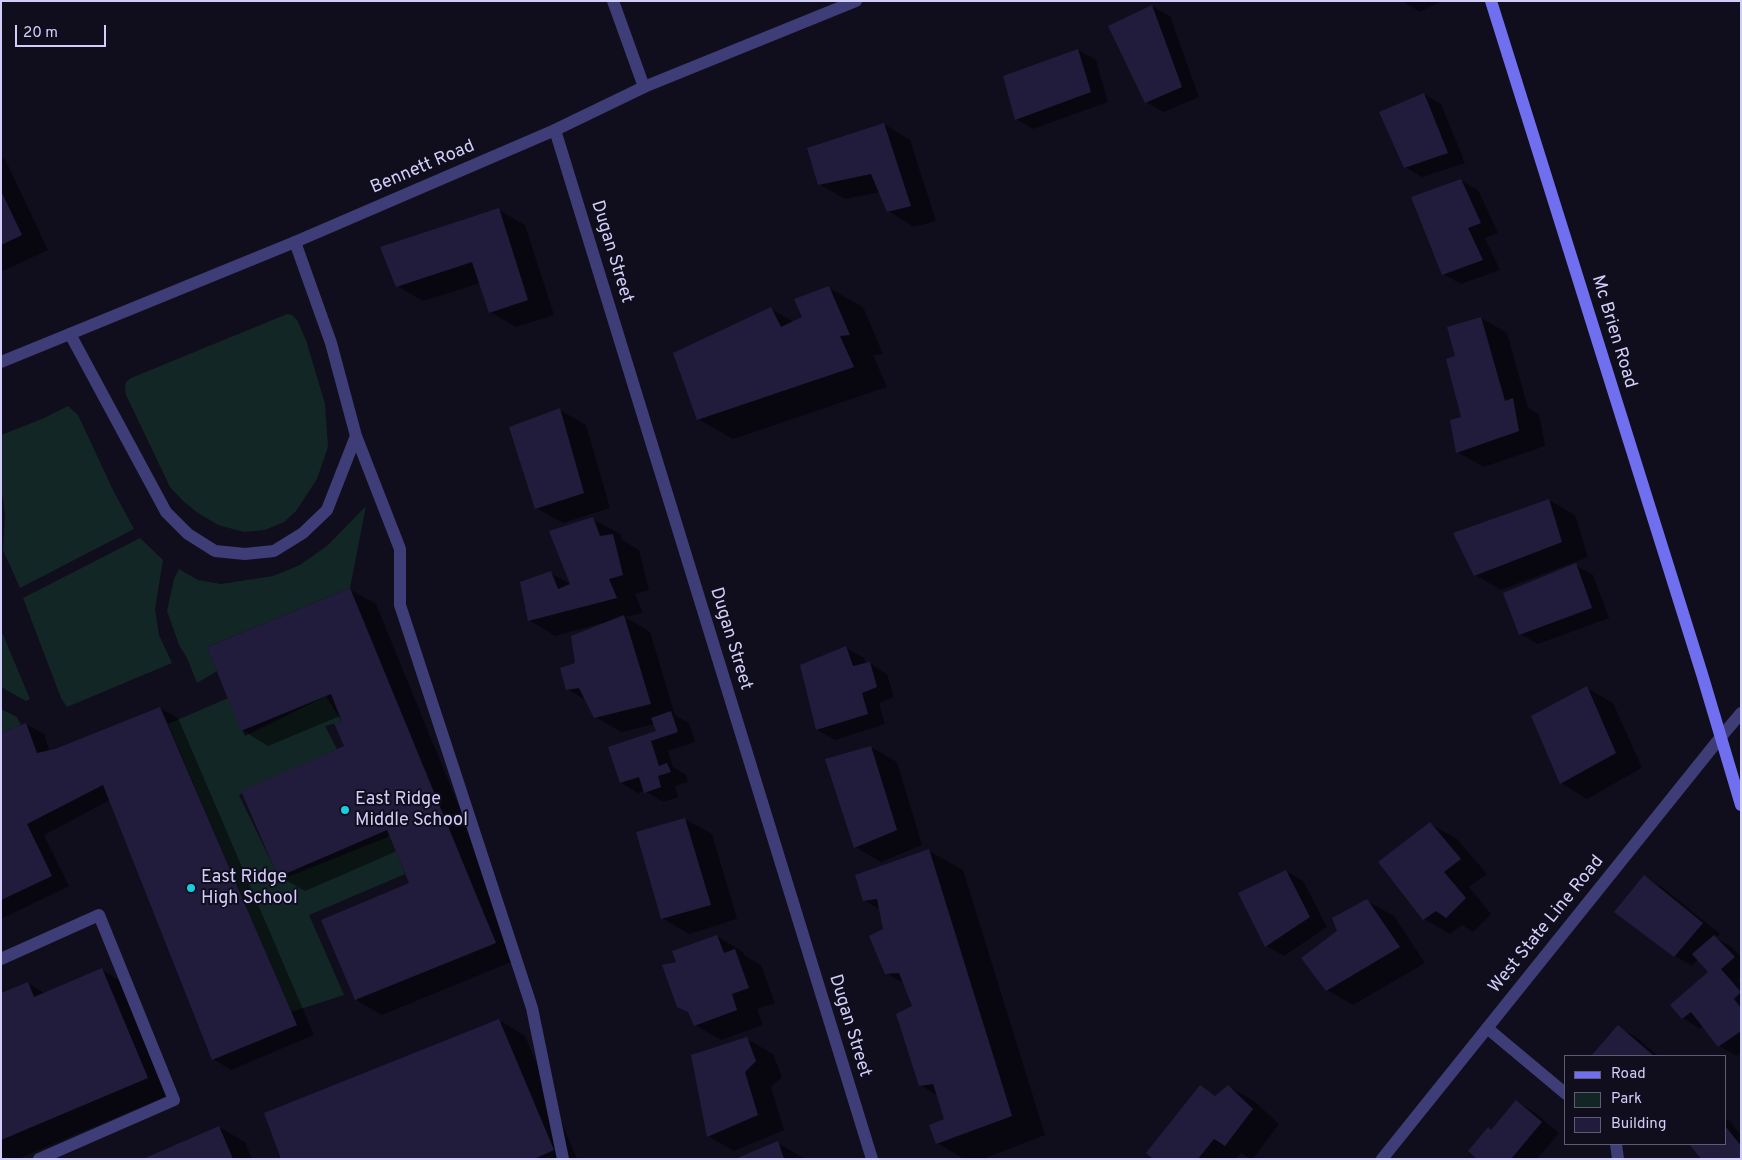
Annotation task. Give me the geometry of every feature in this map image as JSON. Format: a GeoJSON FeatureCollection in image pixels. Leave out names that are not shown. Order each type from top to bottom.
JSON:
{"type":"FeatureCollection","features":[{"type":"Feature","properties":{"kind":"main road","name":"Mc Brien Road"},"geometry":{"type":"LineString","coordinates":[[1491,1],[1702,674],[1741,805]]}},
{"type":"Feature","properties":{"kind":"street"},"geometry":{"type":"LineString","coordinates":[[613,1],[644,87]]}},
{"type":"Feature","properties":{"kind":"street","name":"Bennett Road"},"geometry":{"type":"LineString","coordinates":[[1,362],[295,242],[555,130],[644,87],[856,1]]}},
{"type":"Feature","properties":{"kind":"street","name":"Dugan Street"},"geometry":{"type":"LineString","coordinates":[[555,130],[872,1159]]}},
{"type":"Feature","properties":{"kind":"street"},"geometry":{"type":"LineString","coordinates":[[295,242],[331,343],[356,436],[400,549],[400,605],[532,1008],[563,1159]]}},
{"type":"Feature","properties":{"kind":"street"},"geometry":{"type":"LineString","coordinates":[[70,334],[166,512],[188,534],[215,550],[245,554],[274,551],[303,533],[327,510],[356,436]]}},
{"type":"Feature","properties":{"kind":"street","name":"West State Line Road"},"geometry":{"type":"LineString","coordinates":[[1382,1159],[1741,713]]}},
{"type":"Feature","properties":{"kind":"street"},"geometry":{"type":"LineString","coordinates":[[1,959],[99,915],[174,1100],[39,1159]]}},
{"type":"Feature","properties":{"kind":"street"},"geometry":{"type":"LineString","coordinates":[[1487,1028],[1564,1092]]}},
{"type":"Feature","properties":{"kind":"street"},"geometry":{"type":"LineString","coordinates":[[1616,1145],[1618,1159]]}},
{"type":"Feature","properties":{"kind":"green space"},"geometry":{"type":"Polygon","coordinates":[[[287,314],[292,315],[297,320],[306,340],[325,404],[328,447],[317,479],[296,511],[284,522],[265,530],[244,532],[218,525],[198,513],[170,487],[126,395],[126,382],[131,378],[287,314]]]}},
{"type":"Feature","properties":{"kind":"green space"},"geometry":{"type":"Polygon","coordinates":[[[68,406],[78,415],[114,492],[134,529],[20,588],[3,550],[5,516],[1,485],[1,435],[42,419],[68,406]]]}},
{"type":"Feature","properties":{"kind":"green space"},"geometry":{"type":"Polygon","coordinates":[[[366,506],[350,588],[207,647],[217,671],[197,683],[187,658],[179,645],[167,611],[174,579],[179,569],[198,580],[221,584],[273,576],[300,565],[328,545],[366,506]]]}},
{"type":"Feature","properties":{"kind":"green space"},"geometry":{"type":"Polygon","coordinates":[[[140,538],[163,560],[155,609],[159,635],[172,663],[67,707],[61,698],[23,598],[140,538]]]}},
{"type":"Feature","properties":{"kind":"green space"},"geometry":{"type":"Polygon","coordinates":[[[1,630],[30,699],[26,701],[1,687],[1,630]]]}},
{"type":"Feature","properties":{"kind":"green space"},"geometry":{"type":"Polygon","coordinates":[[[326,696],[342,722],[325,726],[337,749],[239,795],[280,880],[390,836],[405,874],[309,915],[344,995],[291,1012],[168,724],[228,698],[245,736],[326,696]]]}},
{"type":"Feature","properties":{"kind":"green space"},"geometry":{"type":"Polygon","coordinates":[[[1,709],[17,717],[21,725],[1,733],[1,709]]]}},
{"type":"Feature","properties":{"kind":"building"},"geometry":{"type":"Polygon","coordinates":[[[1152,5],[1182,87],[1145,103],[1108,26],[1152,5]]]}},
{"type":"Feature","properties":{"kind":"building"},"geometry":{"type":"Polygon","coordinates":[[[1078,49],[1091,92],[1015,120],[1003,76],[1078,49]]]}},
{"type":"Feature","properties":{"kind":"building"},"geometry":{"type":"Polygon","coordinates":[[[1424,93],[1448,153],[1404,168],[1379,112],[1424,93]]]}},
{"type":"Feature","properties":{"kind":"building"},"geometry":{"type":"Polygon","coordinates":[[[884,123],[911,206],[887,212],[871,174],[818,185],[807,148],[884,123]]]}},
{"type":"Feature","properties":{"kind":"building"},"geometry":{"type":"Polygon","coordinates":[[[1461,179],[1481,223],[1468,228],[1483,260],[1442,275],[1411,197],[1461,179]]]}},
{"type":"Feature","properties":{"kind":"building"},"geometry":{"type":"Polygon","coordinates":[[[1,191],[22,235],[1,245],[1,191]]]}},
{"type":"Feature","properties":{"kind":"building"},"geometry":{"type":"Polygon","coordinates":[[[499,208],[528,300],[489,313],[472,262],[396,287],[380,247],[499,208]]]}},
{"type":"Feature","properties":{"kind":"building"},"geometry":{"type":"Polygon","coordinates":[[[829,286],[850,335],[840,336],[854,367],[697,420],[673,353],[771,307],[781,327],[802,317],[794,299],[829,286]]]}},
{"type":"Feature","properties":{"kind":"building"},"geometry":{"type":"Polygon","coordinates":[[[1481,317],[1505,401],[1513,398],[1519,431],[1456,453],[1450,420],[1461,417],[1446,359],[1455,356],[1447,327],[1481,317]]]}},
{"type":"Feature","properties":{"kind":"building"},"geometry":{"type":"Polygon","coordinates":[[[560,408],[584,493],[535,509],[509,427],[560,408]]]}},
{"type":"Feature","properties":{"kind":"building"},"geometry":{"type":"Polygon","coordinates":[[[1549,499],[1562,542],[1474,576],[1453,533],[1549,499]]]}},
{"type":"Feature","properties":{"kind":"building"},"geometry":{"type":"Polygon","coordinates":[[[593,517],[600,536],[613,534],[623,575],[609,579],[617,598],[528,621],[520,582],[551,571],[558,589],[570,584],[549,531],[593,517]]]}},
{"type":"Feature","properties":{"kind":"building"},"geometry":{"type":"Polygon","coordinates":[[[1576,563],[1592,608],[1519,635],[1503,593],[1576,563]]]}},
{"type":"Feature","properties":{"kind":"building","name":"East Ridge Middle School"},"geometry":{"type":"Polygon","coordinates":[[[350,588],[496,943],[355,1000],[321,920],[409,883],[387,830],[278,877],[241,791],[344,746],[334,723],[342,722],[331,694],[241,731],[207,647],[350,588]]]}},
{"type":"Feature","properties":{"kind":"building"},"geometry":{"type":"Polygon","coordinates":[[[624,615],[651,704],[594,718],[579,688],[566,690],[560,668],[575,663],[571,636],[624,615]]]}},
{"type":"Feature","properties":{"kind":"building"},"geometry":{"type":"Polygon","coordinates":[[[846,646],[853,666],[870,662],[877,687],[862,693],[868,714],[816,730],[800,665],[846,646]]]}},
{"type":"Feature","properties":{"kind":"building"},"geometry":{"type":"Polygon","coordinates":[[[1587,686],[1616,753],[1560,784],[1531,716],[1587,686]]]}},
{"type":"Feature","properties":{"kind":"building","name":"East Ridge High School"},"geometry":{"type":"Polygon","coordinates":[[[160,707],[297,1025],[212,1060],[103,785],[27,824],[52,876],[1,900],[1,733],[26,723],[37,753],[55,749],[160,707]]]}},
{"type":"Feature","properties":{"kind":"building"},"geometry":{"type":"Polygon","coordinates":[[[671,711],[678,732],[651,741],[659,766],[667,763],[671,772],[658,776],[661,787],[644,793],[639,777],[620,783],[608,747],[656,731],[651,718],[671,711]]]}},
{"type":"Feature","properties":{"kind":"building"},"geometry":{"type":"Polygon","coordinates":[[[871,746],[897,830],[854,848],[825,759],[871,746]]]}},
{"type":"Feature","properties":{"kind":"building"},"geometry":{"type":"Polygon","coordinates":[[[685,818],[711,905],[661,919],[636,832],[685,818]]]}},
{"type":"Feature","properties":{"kind":"building"},"geometry":{"type":"Polygon","coordinates":[[[1430,822],[1461,859],[1444,872],[1466,898],[1446,918],[1436,911],[1423,920],[1378,862],[1430,822]]]}},
{"type":"Feature","properties":{"kind":"building"},"geometry":{"type":"Polygon","coordinates":[[[929,849],[1012,1116],[936,1144],[929,1125],[944,1119],[933,1084],[919,1086],[896,1014],[912,1006],[899,973],[885,974],[869,936],[883,929],[877,899],[863,901],[855,875],[929,849]]]}},
{"type":"Feature","properties":{"kind":"building"},"geometry":{"type":"Polygon","coordinates":[[[1286,870],[1310,917],[1265,947],[1238,893],[1286,870]]]}},
{"type":"Feature","properties":{"kind":"building"},"geometry":{"type":"Polygon","coordinates":[[[1644,875],[1703,923],[1674,957],[1614,912],[1644,875]]]}},
{"type":"Feature","properties":{"kind":"building"},"geometry":{"type":"Polygon","coordinates":[[[1367,899],[1400,947],[1326,991],[1301,958],[1337,931],[1332,918],[1367,899]]]}},
{"type":"Feature","properties":{"kind":"building"},"geometry":{"type":"Polygon","coordinates":[[[717,935],[724,953],[735,949],[749,988],[732,994],[737,1010],[694,1026],[688,1012],[677,1007],[662,965],[676,962],[672,951],[717,935]]]}},
{"type":"Feature","properties":{"kind":"building"},"geometry":{"type":"Polygon","coordinates":[[[1714,935],[1735,957],[1721,969],[1741,992],[1734,999],[1741,1008],[1741,1031],[1718,1047],[1691,1012],[1682,1019],[1670,1005],[1708,972],[1692,954],[1714,935]]]}},
{"type":"Feature","properties":{"kind":"building"},"geometry":{"type":"Polygon","coordinates":[[[102,968],[148,1078],[1,1140],[1,993],[28,982],[34,997],[102,968]]]}},
{"type":"Feature","properties":{"kind":"building"},"geometry":{"type":"Polygon","coordinates":[[[499,1019],[554,1150],[534,1159],[281,1159],[264,1113],[499,1019]]]}},
{"type":"Feature","properties":{"kind":"building"},"geometry":{"type":"Polygon","coordinates":[[[1618,1025],[1653,1055],[1592,1055],[1618,1025]]]}},
{"type":"Feature","properties":{"kind":"building"},"geometry":{"type":"Polygon","coordinates":[[[747,1037],[756,1061],[745,1072],[758,1115],[707,1137],[691,1055],[747,1037]]]}},
{"type":"Feature","properties":{"kind":"building"},"geometry":{"type":"Polygon","coordinates":[[[1200,1085],[1215,1096],[1228,1085],[1253,1109],[1225,1146],[1214,1139],[1198,1159],[1153,1159],[1146,1153],[1200,1085]]]}},
{"type":"Feature","properties":{"kind":"building"},"geometry":{"type":"Polygon","coordinates":[[[1516,1100],[1542,1122],[1511,1159],[1477,1159],[1468,1151],[1488,1127],[1491,1130],[1516,1100]]]}},
{"type":"Feature","properties":{"kind":"building"},"geometry":{"type":"Polygon","coordinates":[[[219,1126],[233,1159],[143,1159],[219,1126]]]}},
{"type":"Feature","properties":{"kind":"building"},"geometry":{"type":"Polygon","coordinates":[[[1727,1128],[1741,1146],[1741,1159],[1701,1159],[1690,1145],[1727,1145],[1727,1128]]]}},
{"type":"Feature","properties":{"kind":"building"},"geometry":{"type":"Polygon","coordinates":[[[778,1141],[784,1159],[735,1159],[778,1141]]]}},
{"type":"Feature","properties":{"kind":"place","name":"East Ridge Middle School"},"geometry":{"type":"Point","coordinates":[345,810]}},
{"type":"Feature","properties":{"kind":"place","name":"East Ridge High School"},"geometry":{"type":"Point","coordinates":[191,888]}}]}
